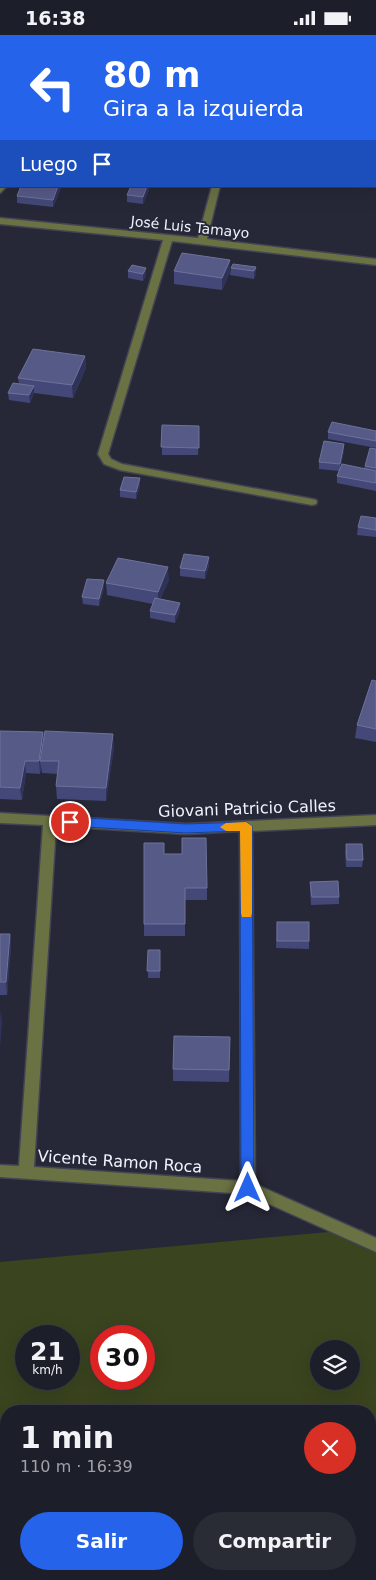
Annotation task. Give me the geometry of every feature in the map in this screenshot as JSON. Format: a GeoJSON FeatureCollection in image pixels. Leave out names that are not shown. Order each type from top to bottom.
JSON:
{"type":"FeatureCollection","features":[{"type":"Feature","properties":{"kind":"street"},"geometry":{"type":"LineString","coordinates":[[202,241],[216,187]]}},
{"type":"Feature","properties":{"kind":"street","name":"José Luis Tamayo"},"geometry":{"type":"LineString","coordinates":[[0,221],[202,241],[376,263]]}},
{"type":"Feature","properties":{"kind":"street"},"geometry":{"type":"LineString","coordinates":[[168,238],[103,454],[105,458],[109,463],[120,467],[312,502]]}},
{"type":"Feature","properties":{"kind":"street","name":"Giovani Patricio Calles"},"geometry":{"type":"LineString","coordinates":[[0,818],[186,829],[376,820]]}},
{"type":"Feature","properties":{"kind":"street"},"geometry":{"type":"LineString","coordinates":[[26,1171],[50,821]]}},
{"type":"Feature","properties":{"kind":"street"},"geometry":{"type":"LineString","coordinates":[[246,826],[248,1188]]}},
{"type":"Feature","properties":{"kind":"street","name":"Vicente Ramon Roca"},"geometry":{"type":"LineString","coordinates":[[0,1171],[26,1171],[248,1188],[376,1245]]}},
{"type":"Feature","properties":{"kind":"green space"},"geometry":{"type":"Polygon","coordinates":[[[362,1229],[376,1241],[376,1405],[0,1405],[0,1262],[362,1229]]]}},
{"type":"Feature","properties":{"kind":"building"},"geometry":{"type":"Polygon","coordinates":[[[21,187],[58,187],[53,200],[17,196],[21,187]]]}},
{"type":"Feature","properties":{"kind":"building"},"geometry":{"type":"Polygon","coordinates":[[[131,187],[147,187],[143,197],[127,195],[131,187]]]}},
{"type":"Feature","properties":{"kind":"building"},"geometry":{"type":"Polygon","coordinates":[[[182,253],[230,260],[222,278],[174,271],[182,253]]]}},
{"type":"Feature","properties":{"kind":"building"},"geometry":{"type":"Polygon","coordinates":[[[233,264],[256,267],[254,271],[231,268],[233,264]]]}},
{"type":"Feature","properties":{"kind":"building"},"geometry":{"type":"Polygon","coordinates":[[[132,265],[146,268],[143,274],[128,271],[132,265]]]}},
{"type":"Feature","properties":{"kind":"building"},"geometry":{"type":"Polygon","coordinates":[[[33,349],[85,356],[72,385],[18,378],[33,349]]]}},
{"type":"Feature","properties":{"kind":"building"},"geometry":{"type":"Polygon","coordinates":[[[13,383],[34,386],[29,395],[8,393],[13,383]]]}},
{"type":"Feature","properties":{"kind":"building"},"geometry":{"type":"Polygon","coordinates":[[[332,422],[376,431],[376,441],[328,432],[332,422]]]}},
{"type":"Feature","properties":{"kind":"building"},"geometry":{"type":"Polygon","coordinates":[[[162,425],[199,426],[199,448],[161,447],[162,425]]]}},
{"type":"Feature","properties":{"kind":"building"},"geometry":{"type":"Polygon","coordinates":[[[324,441],[344,444],[340,464],[319,462],[324,441]]]}},
{"type":"Feature","properties":{"kind":"building"},"geometry":{"type":"Polygon","coordinates":[[[370,448],[376,449],[376,468],[365,466],[370,448]]]}},
{"type":"Feature","properties":{"kind":"building"},"geometry":{"type":"Polygon","coordinates":[[[342,464],[376,471],[376,483],[337,476],[342,464]]]}},
{"type":"Feature","properties":{"kind":"building"},"geometry":{"type":"Polygon","coordinates":[[[124,477],[140,478],[136,492],[120,490],[124,477]]]}},
{"type":"Feature","properties":{"kind":"building"},"geometry":{"type":"Polygon","coordinates":[[[361,516],[376,518],[376,530],[358,527],[361,516]]]}},
{"type":"Feature","properties":{"kind":"building"},"geometry":{"type":"Polygon","coordinates":[[[184,554],[209,557],[205,571],[180,568],[184,554]]]}},
{"type":"Feature","properties":{"kind":"building"},"geometry":{"type":"Polygon","coordinates":[[[118,558],[168,567],[158,592],[106,583],[118,558]]]}},
{"type":"Feature","properties":{"kind":"building"},"geometry":{"type":"Polygon","coordinates":[[[87,579],[104,580],[99,599],[82,597],[87,579]]]}},
{"type":"Feature","properties":{"kind":"building"},"geometry":{"type":"Polygon","coordinates":[[[155,598],[180,603],[175,615],[150,611],[155,598]]]}},
{"type":"Feature","properties":{"kind":"building"},"geometry":{"type":"Polygon","coordinates":[[[372,680],[376,681],[376,729],[357,725],[372,680]]]}},
{"type":"Feature","properties":{"kind":"building"},"geometry":{"type":"Polygon","coordinates":[[[0,731],[43,732],[39,761],[25,761],[20,788],[0,787],[0,731]]]}},
{"type":"Feature","properties":{"kind":"building"},"geometry":{"type":"Polygon","coordinates":[[[45,731],[113,734],[106,788],[56,786],[59,761],[40,761],[45,731]]]}},
{"type":"Feature","properties":{"kind":"building"},"geometry":{"type":"Polygon","coordinates":[[[182,838],[206,838],[207,888],[185,888],[185,924],[144,924],[144,843],[164,843],[164,854],[182,854],[182,838]]]}},
{"type":"Feature","properties":{"kind":"building"},"geometry":{"type":"Polygon","coordinates":[[[346,844],[362,844],[363,860],[347,860],[346,844]]]}},
{"type":"Feature","properties":{"kind":"building"},"geometry":{"type":"Polygon","coordinates":[[[338,881],[339,897],[312,897],[310,882],[338,881]]]}},
{"type":"Feature","properties":{"kind":"building"},"geometry":{"type":"Polygon","coordinates":[[[277,922],[309,922],[309,941],[277,941],[277,922]]]}},
{"type":"Feature","properties":{"kind":"building"},"geometry":{"type":"Polygon","coordinates":[[[0,934],[10,934],[6,982],[0,982],[0,934]]]}},
{"type":"Feature","properties":{"kind":"building"},"geometry":{"type":"Polygon","coordinates":[[[148,950],[160,950],[160,971],[147,971],[148,950]]]}},
{"type":"Feature","properties":{"kind":"building"},"geometry":{"type":"Polygon","coordinates":[[[174,1036],[230,1037],[229,1070],[173,1069],[174,1036]]]}},
{"type":"Feature","properties":{"kind":"slow traffic"},"geometry":{"type":"LineString","coordinates":[[226,827],[246,826],[246,913]]}},
{"type":"Feature","properties":{"kind":"route"},"geometry":{"type":"LineString","coordinates":[[70,822],[186,829],[246,826],[248,1188]]}}]}
